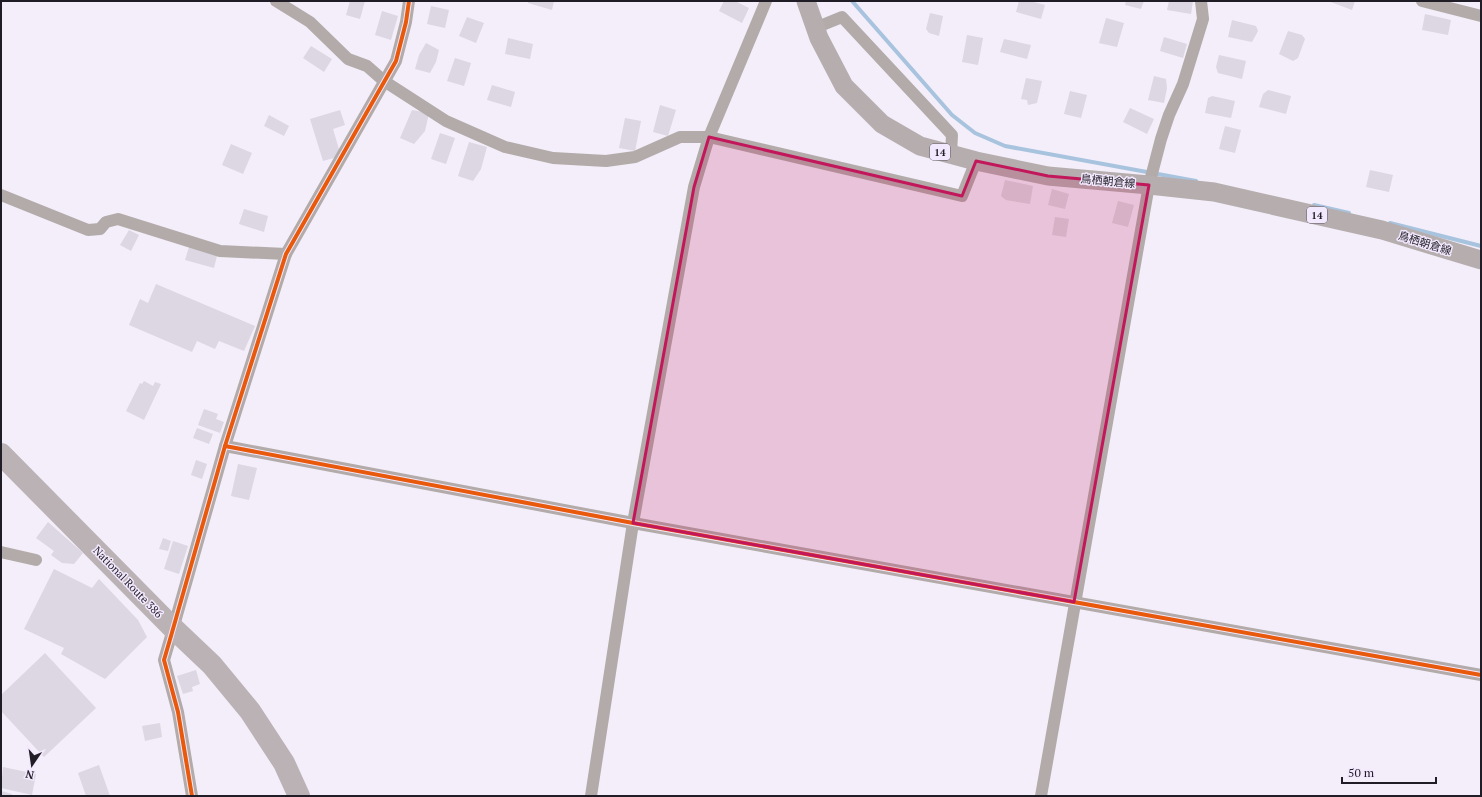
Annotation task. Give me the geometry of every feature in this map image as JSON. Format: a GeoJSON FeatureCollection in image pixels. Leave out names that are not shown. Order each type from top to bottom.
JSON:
{"type":"FeatureCollection","features":[{"type":"Feature","properties":{"kind":"highway","name":"National Route 386"},"geometry":{"type":"LineString","coordinates":[[1,454],[173,628],[212,665],[250,711],[284,763],[299,796]]}},
{"type":"Feature","properties":{"kind":"main road","name":"鳥栖朝倉線"},"geometry":{"type":"LineString","coordinates":[[806,1],[815,28],[844,86],[882,124],[920,146],[976,161],[1048,176],[1214,192],[1367,227],[1481,260]]}},
{"type":"Feature","properties":{"kind":"street"},"geometry":{"type":"LineString","coordinates":[[276,1],[310,22],[348,59],[367,66],[384,81],[446,121],[476,136],[505,147],[553,158],[606,161],[635,156],[680,137],[709,137],[962,196],[976,161]]}},
{"type":"Feature","properties":{"kind":"street"},"geometry":{"type":"LineString","coordinates":[[192,796],[178,712],[164,660],[225,446],[286,254],[396,61],[406,22],[409,1]]}},
{"type":"Feature","properties":{"kind":"street"},"geometry":{"type":"LineString","coordinates":[[591,796],[633,523],[694,186],[709,137],[766,1]]}},
{"type":"Feature","properties":{"kind":"street"},"geometry":{"type":"LineString","coordinates":[[1041,796],[1074,602],[1149,185],[1161,139],[1169,116],[1184,84],[1203,19],[1200,1]]}},
{"type":"Feature","properties":{"kind":"street"},"geometry":{"type":"LineString","coordinates":[[1422,1],[1481,16]]}},
{"type":"Feature","properties":{"kind":"street"},"geometry":{"type":"LineString","coordinates":[[815,28],[842,18],[952,135],[951,154]]}},
{"type":"Feature","properties":{"kind":"street"},"geometry":{"type":"LineString","coordinates":[[1,195],[88,230],[100,229],[106,222],[118,219],[220,251],[286,254]]}},
{"type":"Feature","properties":{"kind":"street"},"geometry":{"type":"LineString","coordinates":[[225,446],[633,523],[1481,675]]}},
{"type":"Feature","properties":{"kind":"street"},"geometry":{"type":"LineString","coordinates":[[1,552],[36,560]]}},
{"type":"Feature","properties":{"kind":"highlighted area"},"geometry":{"type":"Polygon","coordinates":[[[709,137],[962,196],[976,161],[1048,176],[1149,185],[1074,602],[633,523],[694,187],[709,137]]]}},
{"type":"Feature","properties":{"kind":"building"},"geometry":{"type":"Polygon","coordinates":[[[350,1],[365,1],[360,19],[346,15],[350,1]]]}},
{"type":"Feature","properties":{"kind":"building"},"geometry":{"type":"Polygon","coordinates":[[[528,1],[554,1],[552,10],[528,3],[528,1]]]}},
{"type":"Feature","properties":{"kind":"building"},"geometry":{"type":"Polygon","coordinates":[[[724,1],[735,1],[749,8],[742,23],[719,11],[724,1]]]}},
{"type":"Feature","properties":{"kind":"building"},"geometry":{"type":"Polygon","coordinates":[[[1019,1],[1030,1],[1045,5],[1041,19],[1016,12],[1019,1]]]}},
{"type":"Feature","properties":{"kind":"building"},"geometry":{"type":"Polygon","coordinates":[[[1126,1],[1144,1],[1141,9],[1125,5],[1126,1]]]}},
{"type":"Feature","properties":{"kind":"building"},"geometry":{"type":"Polygon","coordinates":[[[1169,1],[1193,1],[1191,14],[1167,10],[1169,1]]]}},
{"type":"Feature","properties":{"kind":"building"},"geometry":{"type":"Polygon","coordinates":[[[1328,1],[1355,1],[1352,10],[1328,1]]]}},
{"type":"Feature","properties":{"kind":"building"},"geometry":{"type":"Polygon","coordinates":[[[431,6],[449,10],[445,28],[427,24],[431,6]]]}},
{"type":"Feature","properties":{"kind":"building"},"geometry":{"type":"Polygon","coordinates":[[[382,11],[398,16],[391,40],[375,35],[382,11]]]}},
{"type":"Feature","properties":{"kind":"building"},"geometry":{"type":"Polygon","coordinates":[[[930,13],[943,16],[939,36],[929,33],[926,29],[930,13]]]}},
{"type":"Feature","properties":{"kind":"building"},"geometry":{"type":"Polygon","coordinates":[[[1425,14],[1451,20],[1448,35],[1422,30],[1425,14]]]}},
{"type":"Feature","properties":{"kind":"building"},"geometry":{"type":"Polygon","coordinates":[[[467,17],[484,23],[476,43],[459,36],[467,17]]]}},
{"type":"Feature","properties":{"kind":"building"},"geometry":{"type":"Polygon","coordinates":[[[1106,18],[1124,23],[1117,47],[1099,43],[1106,18]]]}},
{"type":"Feature","properties":{"kind":"building"},"geometry":{"type":"Polygon","coordinates":[[[1232,20],[1256,26],[1258,31],[1252,42],[1228,37],[1232,20]]]}},
{"type":"Feature","properties":{"kind":"building"},"geometry":{"type":"Polygon","coordinates":[[[1288,31],[1302,35],[1305,39],[1298,58],[1293,61],[1279,54],[1288,31]]]}},
{"type":"Feature","properties":{"kind":"building"},"geometry":{"type":"Polygon","coordinates":[[[967,35],[983,38],[978,65],[962,62],[967,35]]]}},
{"type":"Feature","properties":{"kind":"building"},"geometry":{"type":"Polygon","coordinates":[[[1164,37],[1187,44],[1183,58],[1160,51],[1164,37]]]}},
{"type":"Feature","properties":{"kind":"building"},"geometry":{"type":"Polygon","coordinates":[[[508,38],[533,44],[530,59],[505,54],[508,38]]]}},
{"type":"Feature","properties":{"kind":"building"},"geometry":{"type":"Polygon","coordinates":[[[1004,39],[1031,45],[1027,59],[1000,52],[1004,39]]]}},
{"type":"Feature","properties":{"kind":"building"},"geometry":{"type":"Polygon","coordinates":[[[426,43],[439,50],[436,62],[430,73],[415,69],[419,55],[426,43]]]}},
{"type":"Feature","properties":{"kind":"building"},"geometry":{"type":"Polygon","coordinates":[[[311,46],[332,59],[324,72],[303,58],[311,46]]]}},
{"type":"Feature","properties":{"kind":"building"},"geometry":{"type":"Polygon","coordinates":[[[1219,55],[1246,61],[1242,79],[1218,73],[1216,67],[1219,55]]]}},
{"type":"Feature","properties":{"kind":"building"},"geometry":{"type":"Polygon","coordinates":[[[455,58],[471,63],[464,86],[447,81],[455,58]]]}},
{"type":"Feature","properties":{"kind":"building"},"geometry":{"type":"Polygon","coordinates":[[[1154,76],[1166,79],[1167,88],[1164,103],[1148,100],[1154,76]]]}},
{"type":"Feature","properties":{"kind":"building"},"geometry":{"type":"Polygon","coordinates":[[[1026,78],[1042,81],[1037,103],[1028,105],[1027,100],[1021,99],[1026,78]]]}},
{"type":"Feature","properties":{"kind":"building"},"geometry":{"type":"Polygon","coordinates":[[[492,85],[515,92],[511,107],[487,100],[492,85]]]}},
{"type":"Feature","properties":{"kind":"building"},"geometry":{"type":"Polygon","coordinates":[[[1268,90],[1291,96],[1286,114],[1259,107],[1263,94],[1268,90]]]}},
{"type":"Feature","properties":{"kind":"building"},"geometry":{"type":"Polygon","coordinates":[[[1070,91],[1087,95],[1081,118],[1064,114],[1070,91]]]}},
{"type":"Feature","properties":{"kind":"building"},"geometry":{"type":"Polygon","coordinates":[[[1212,96],[1235,101],[1231,118],[1205,113],[1208,98],[1212,96]]]}},
{"type":"Feature","properties":{"kind":"building"},"geometry":{"type":"Polygon","coordinates":[[[660,105],[676,110],[668,136],[653,132],[660,105]]]}},
{"type":"Feature","properties":{"kind":"building"},"geometry":{"type":"Polygon","coordinates":[[[1130,108],[1154,119],[1147,134],[1123,122],[1130,108]]]}},
{"type":"Feature","properties":{"kind":"building"},"geometry":{"type":"Polygon","coordinates":[[[340,110],[345,125],[333,129],[341,156],[323,161],[310,119],[340,110]]]}},
{"type":"Feature","properties":{"kind":"building"},"geometry":{"type":"Polygon","coordinates":[[[412,110],[429,113],[425,131],[414,144],[400,138],[412,110]]]}},
{"type":"Feature","properties":{"kind":"building"},"geometry":{"type":"Polygon","coordinates":[[[269,115],[289,126],[284,136],[264,126],[269,115]]]}},
{"type":"Feature","properties":{"kind":"building"},"geometry":{"type":"Polygon","coordinates":[[[625,118],[641,121],[635,151],[619,148],[625,118]]]}},
{"type":"Feature","properties":{"kind":"building"},"geometry":{"type":"Polygon","coordinates":[[[1225,126],[1241,130],[1235,153],[1219,149],[1225,126]]]}},
{"type":"Feature","properties":{"kind":"building"},"geometry":{"type":"Polygon","coordinates":[[[440,133],[455,138],[446,164],[431,159],[440,133]]]}},
{"type":"Feature","properties":{"kind":"building"},"geometry":{"type":"Polygon","coordinates":[[[469,142],[487,147],[481,169],[473,181],[458,176],[469,142]]]}},
{"type":"Feature","properties":{"kind":"building"},"geometry":{"type":"Polygon","coordinates":[[[231,144],[252,153],[243,174],[222,165],[231,144]]]}},
{"type":"Feature","properties":{"kind":"building"},"geometry":{"type":"Polygon","coordinates":[[[1370,170],[1393,175],[1389,192],[1366,187],[1370,170]]]}},
{"type":"Feature","properties":{"kind":"building"},"geometry":{"type":"Polygon","coordinates":[[[1005,180],[1033,186],[1030,204],[1006,200],[1001,196],[1005,180]]]}},
{"type":"Feature","properties":{"kind":"building"},"geometry":{"type":"Polygon","coordinates":[[[1052,189],[1069,194],[1065,209],[1048,205],[1052,189]]]}},
{"type":"Feature","properties":{"kind":"building"},"geometry":{"type":"Polygon","coordinates":[[[1118,201],[1134,205],[1128,227],[1112,223],[1118,201]]]}},
{"type":"Feature","properties":{"kind":"building"},"geometry":{"type":"Polygon","coordinates":[[[244,209],[268,216],[264,232],[239,224],[244,209]]]}},
{"type":"Feature","properties":{"kind":"building"},"geometry":{"type":"Polygon","coordinates":[[[1055,217],[1069,219],[1066,237],[1052,235],[1055,217]]]}},
{"type":"Feature","properties":{"kind":"building"},"geometry":{"type":"Polygon","coordinates":[[[129,230],[139,235],[131,251],[120,245],[129,230]]]}},
{"type":"Feature","properties":{"kind":"building"},"geometry":{"type":"Polygon","coordinates":[[[189,247],[217,256],[214,268],[185,260],[189,247]]]}},
{"type":"Feature","properties":{"kind":"building"},"geometry":{"type":"Polygon","coordinates":[[[156,284],[255,326],[244,351],[219,341],[215,349],[197,341],[192,352],[129,325],[140,299],[148,303],[156,284]]]}},
{"type":"Feature","properties":{"kind":"building"},"geometry":{"type":"Polygon","coordinates":[[[144,381],[153,386],[155,382],[161,384],[144,420],[126,411],[140,383],[142,384],[144,381]]]}},
{"type":"Feature","properties":{"kind":"building"},"geometry":{"type":"Polygon","coordinates":[[[204,409],[218,414],[216,419],[224,422],[220,433],[198,425],[204,409]]]}},
{"type":"Feature","properties":{"kind":"building"},"geometry":{"type":"Polygon","coordinates":[[[197,428],[213,434],[209,444],[193,438],[197,428]]]}},
{"type":"Feature","properties":{"kind":"building"},"geometry":{"type":"Polygon","coordinates":[[[196,460],[207,464],[202,479],[191,475],[196,460]]]}},
{"type":"Feature","properties":{"kind":"building"},"geometry":{"type":"Polygon","coordinates":[[[238,464],[257,468],[249,500],[231,496],[238,464]]]}},
{"type":"Feature","properties":{"kind":"building"},"geometry":{"type":"Polygon","coordinates":[[[48,522],[83,553],[74,564],[62,563],[51,555],[54,551],[36,538],[48,522]]]}},
{"type":"Feature","properties":{"kind":"building"},"geometry":{"type":"Polygon","coordinates":[[[163,538],[171,541],[168,551],[159,549],[163,538]]]}},
{"type":"Feature","properties":{"kind":"building"},"geometry":{"type":"Polygon","coordinates":[[[173,541],[188,546],[179,574],[164,569],[173,541]]]}},
{"type":"Feature","properties":{"kind":"building"},"geometry":{"type":"Polygon","coordinates":[[[54,569],[92,588],[99,579],[138,620],[147,637],[105,679],[61,654],[64,648],[24,629],[54,569]]]}},
{"type":"Feature","properties":{"kind":"building"},"geometry":{"type":"Polygon","coordinates":[[[45,653],[96,708],[44,757],[1,711],[1,695],[45,653]]]}},
{"type":"Feature","properties":{"kind":"building"},"geometry":{"type":"Polygon","coordinates":[[[196,670],[200,684],[192,687],[193,691],[183,694],[177,676],[196,670]]]}},
{"type":"Feature","properties":{"kind":"building"},"geometry":{"type":"Polygon","coordinates":[[[160,723],[162,737],[145,741],[142,726],[160,723]]]}},
{"type":"Feature","properties":{"kind":"building"},"geometry":{"type":"Polygon","coordinates":[[[99,765],[110,796],[86,796],[78,773],[99,765]]]}},
{"type":"Feature","properties":{"kind":"building"},"geometry":{"type":"Polygon","coordinates":[[[3,767],[36,774],[32,795],[1,788],[3,767]]]}},
{"type":"Feature","properties":{"kind":"building"},"geometry":{"type":"Polygon","coordinates":[[[1,791],[12,794],[12,796],[1,796],[1,791]]]}},
{"type":"Feature","properties":{"kind":"waterway"},"geometry":{"type":"LineString","coordinates":[[852,1],[952,115],[975,133],[1005,146],[1196,181]]}},
{"type":"Feature","properties":{"kind":"waterway"},"geometry":{"type":"LineString","coordinates":[[1314,205],[1349,213]]}},
{"type":"Feature","properties":{"kind":"waterway"},"geometry":{"type":"LineString","coordinates":[[1390,223],[1481,246]]}},
{"type":"Feature","properties":{"kind":"cycle path"},"geometry":{"type":"LineString","coordinates":[[192,796],[178,712],[164,660],[225,446],[286,254],[396,61],[406,22],[409,1]]}},
{"type":"Feature","properties":{"kind":"cycle path"},"geometry":{"type":"LineString","coordinates":[[225,446],[633,523],[1481,675]]}}]}
